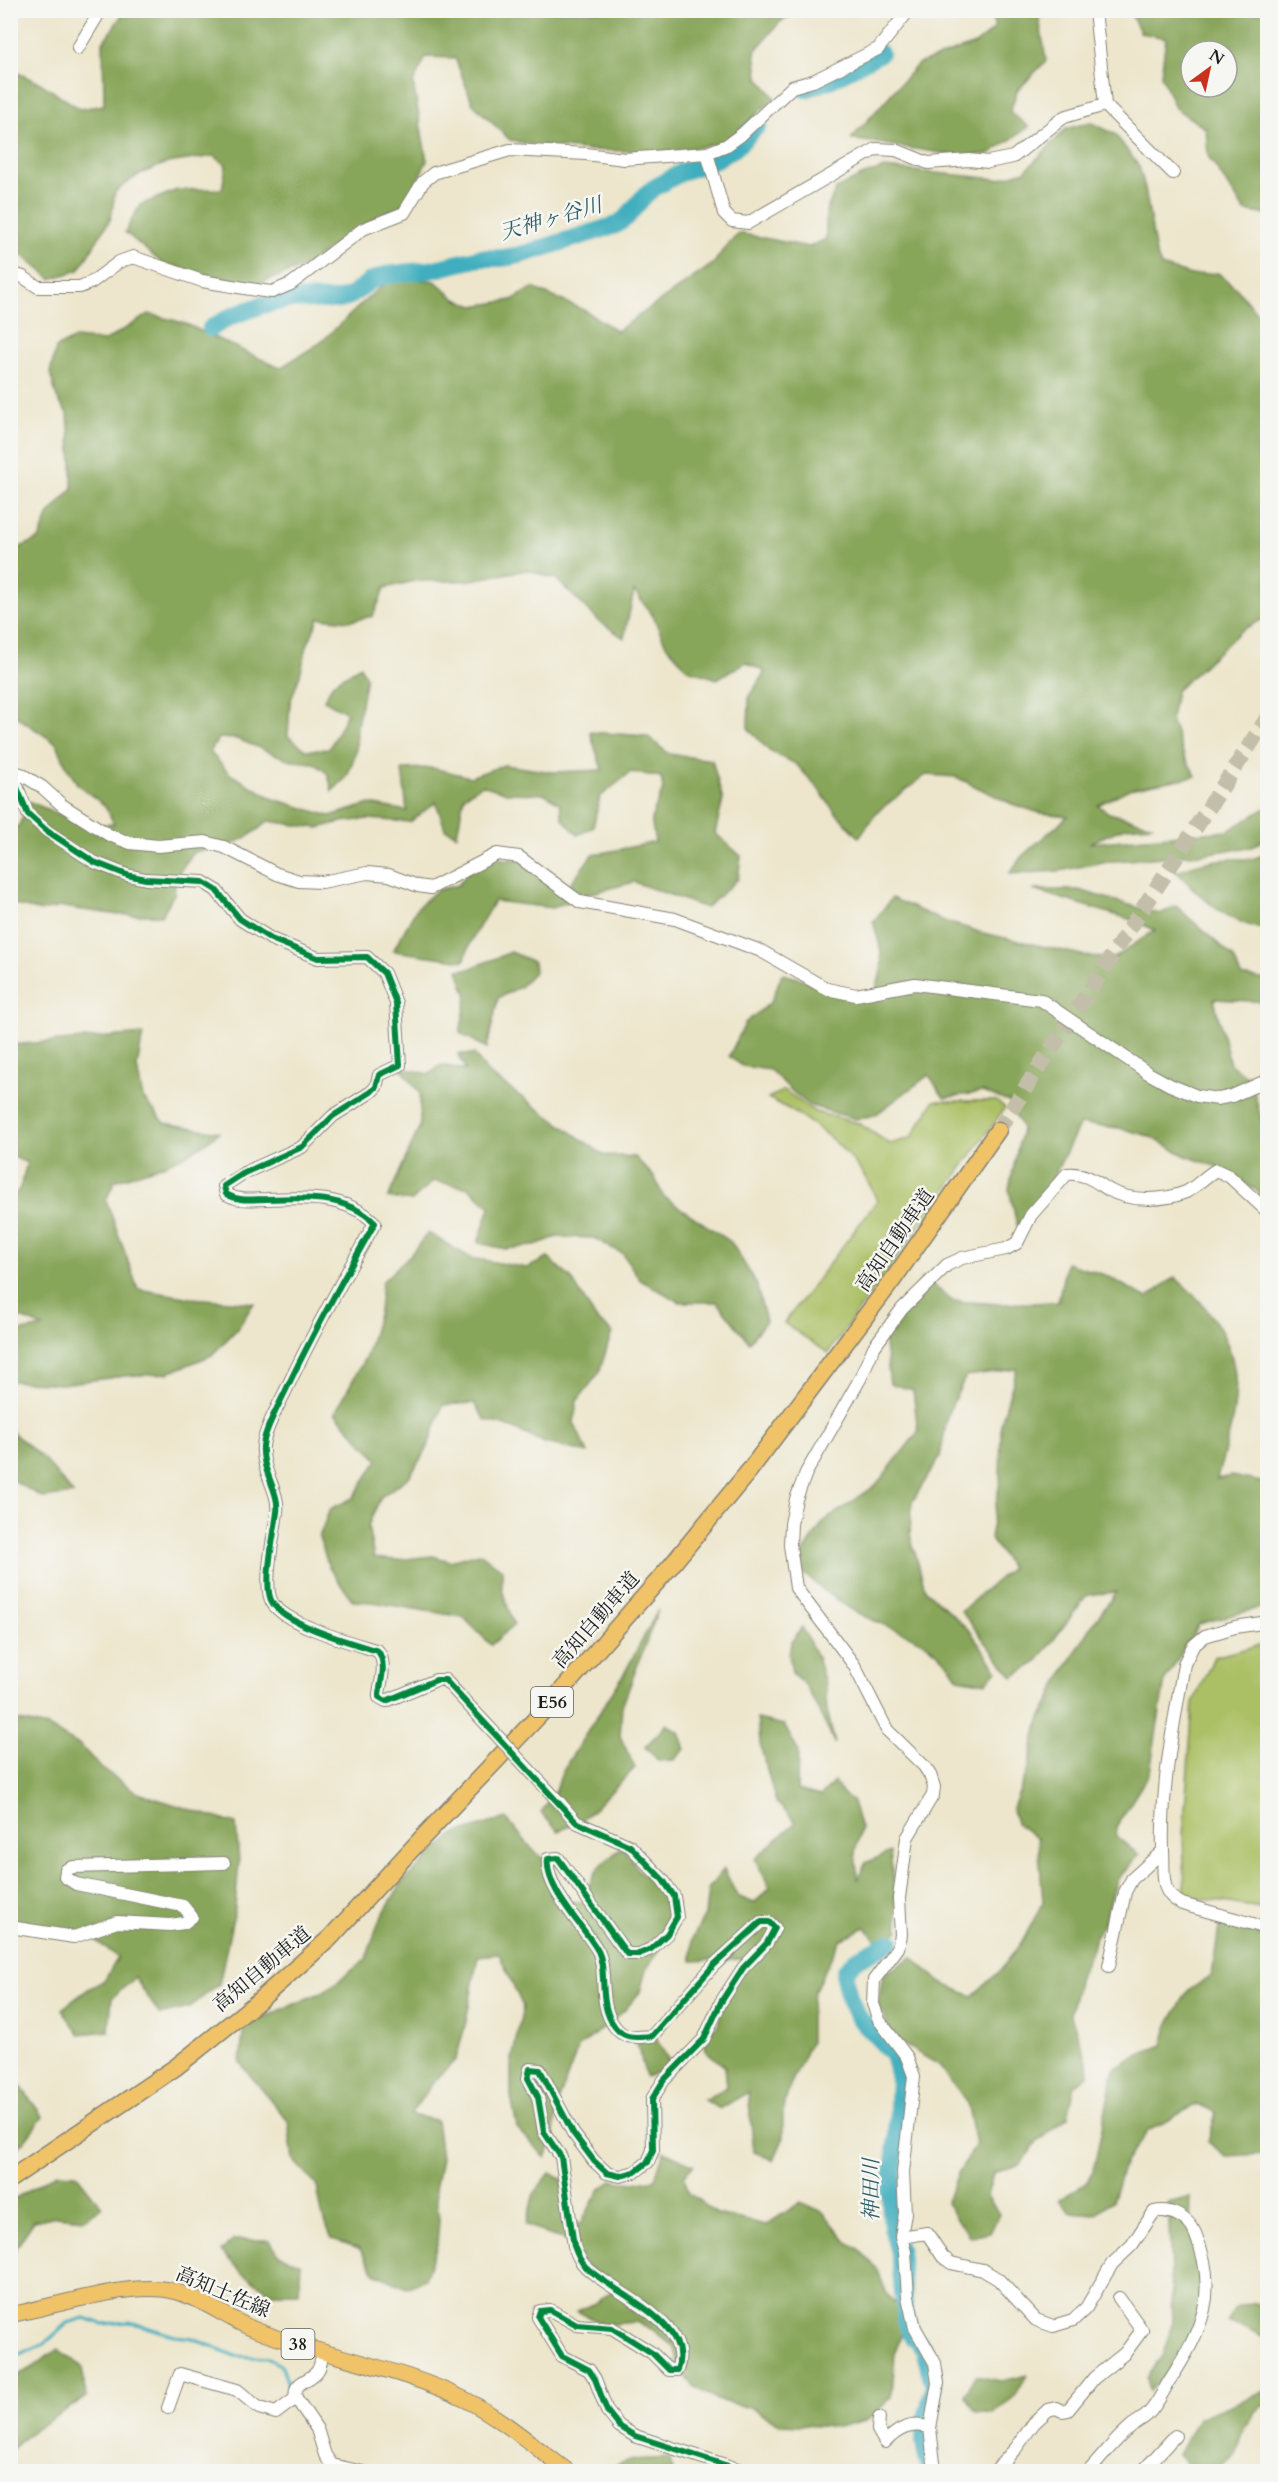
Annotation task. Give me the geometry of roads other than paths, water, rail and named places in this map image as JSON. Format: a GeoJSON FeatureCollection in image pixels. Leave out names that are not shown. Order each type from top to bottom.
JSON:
{"type":"FeatureCollection","features":[{"type":"Feature","properties":{"kind":"highway","name":"高知自動車道"},"geometry":{"type":"LineString","coordinates":[[10,2179],[176,2067],[255,2004],[330,1938],[550,1704],[670,1567],[749,1471],[892,1281],[998,1130]]}},
{"type":"Feature","properties":{"kind":"main road","name":"高知土佐線"},"geometry":{"type":"LineString","coordinates":[[10,2315],[131,2288],[164,2289],[189,2297],[255,2330],[421,2382],[468,2401],[494,2417],[559,2469]]}},
{"type":"Feature","properties":{"kind":"street"},"geometry":{"type":"LineString","coordinates":[[78,48],[101,10]]}},
{"type":"Feature","properties":{"kind":"street"},"geometry":{"type":"LineString","coordinates":[[10,273],[23,277],[38,287],[80,287],[92,282],[119,262],[133,257],[202,281],[272,292],[291,284],[363,229],[404,213],[423,182],[434,173],[447,168],[510,150],[567,152],[624,159],[709,159],[741,135],[792,87],[813,81],[878,49],[909,10]]}},
{"type":"Feature","properties":{"kind":"street"},"geometry":{"type":"LineString","coordinates":[[1095,10],[1105,105],[1173,173]]}},
{"type":"Feature","properties":{"kind":"street"},"geometry":{"type":"LineString","coordinates":[[709,159],[727,218],[741,224],[748,223],[876,149],[896,150],[928,163],[969,160],[988,162],[1013,158],[1064,117],[1105,105]]}},
{"type":"Feature","properties":{"kind":"street"},"geometry":{"type":"LineString","coordinates":[[11,771],[21,774],[42,787],[62,804],[109,835],[130,843],[158,846],[205,842],[224,847],[267,870],[299,881],[322,882],[367,873],[389,875],[418,886],[431,888],[497,854],[507,854],[519,857],[542,872],[553,884],[580,902],[675,918],[761,951],[837,993],[856,995],[915,984],[1041,1000],[1148,1073],[1197,1096],[1218,1099],[1232,1096],[1268,1080]]}},
{"type":"Feature","properties":{"kind":"street"},"geometry":{"type":"LineString","coordinates":[[11,771],[28,814],[47,831],[94,862],[127,875],[146,879],[203,882],[216,890],[240,919],[271,939],[318,958],[367,957],[384,973],[396,1003],[400,1065],[379,1075],[376,1086],[371,1092],[333,1116],[302,1147],[244,1173],[224,1186],[226,1194],[237,1200],[299,1196],[331,1200],[368,1216],[375,1223],[304,1351],[262,1445],[264,1464],[276,1494],[278,1508],[269,1575],[271,1601],[279,1610],[305,1626],[378,1651],[383,1669],[379,1697],[386,1701],[436,1680],[445,1680],[576,1822],[630,1846],[663,1880],[674,1896],[677,1917],[667,1934],[645,1952],[627,1954],[558,1858],[548,1859],[546,1868],[558,1893],[599,1953],[607,2016],[616,2029],[630,2038],[652,2036],[714,1965],[761,1922],[769,1922],[775,1928],[767,1943],[744,1968],[721,2002],[704,2039],[664,2080],[652,2099],[653,2150],[648,2162],[635,2172],[620,2176],[607,2173],[594,2161],[573,2133],[540,2070],[530,2069],[528,2078],[538,2097],[544,2132],[561,2157],[574,2246],[579,2259],[587,2268],[646,2309],[667,2327],[676,2342],[681,2358],[677,2370],[669,2370],[652,2353],[612,2328],[577,2325],[550,2310],[540,2311],[538,2318],[562,2356],[589,2370],[595,2379],[607,2411],[619,2426],[635,2436],[747,2472]]}},
{"type":"Feature","properties":{"kind":"street"},"geometry":{"type":"LineString","coordinates":[[937,2472],[930,2428],[938,2383],[935,2363],[915,2328],[908,2297],[905,2252],[901,2237],[905,2213],[903,2172],[914,2076],[908,2057],[879,2020],[873,2004],[874,1980],[898,1948],[901,1935],[899,1898],[907,1838],[933,1796],[934,1787],[924,1766],[887,1730],[854,1665],[796,1588],[790,1545],[796,1499],[806,1473],[860,1379],[874,1347],[902,1309],[947,1265],[962,1258],[1006,1249],[1017,1243],[1031,1215],[1067,1174],[1078,1173],[1113,1192],[1139,1199],[1168,1197],[1187,1191],[1216,1170],[1229,1176],[1268,1212]]}},
{"type":"Feature","properties":{"kind":"street"},"geometry":{"type":"LineString","coordinates":[[1268,1622],[1235,1627],[1205,1636],[1193,1646],[1184,1664],[1164,1785],[1163,1851],[1166,1889],[1174,1899],[1182,1904],[1260,1926],[1268,1931]]}},
{"type":"Feature","properties":{"kind":"street"},"geometry":{"type":"LineString","coordinates":[[1108,1966],[1125,1892],[1132,1879],[1163,1851]]}},
{"type":"Feature","properties":{"kind":"street"},"geometry":{"type":"LineString","coordinates":[[10,1927],[74,1937],[117,1922],[170,1925],[184,1923],[192,1917],[183,1906],[76,1884],[65,1877],[66,1870],[73,1867],[224,1863]]}},
{"type":"Feature","properties":{"kind":"street"},"geometry":{"type":"LineString","coordinates":[[901,2237],[927,2233],[943,2257],[951,2263],[983,2270],[998,2279],[1036,2320],[1053,2326],[1073,2320],[1086,2308],[1112,2264],[1132,2245],[1154,2212],[1164,2210],[1192,2225],[1204,2263],[1207,2298],[1192,2345],[1148,2414],[1129,2428],[1088,2472]]}},
{"type":"Feature","properties":{"kind":"street"},"geometry":{"type":"LineString","coordinates":[[994,2472],[1016,2448],[1034,2422],[1048,2410],[1056,2408],[1062,2411],[1068,2410],[1094,2378],[1125,2353],[1142,2330],[1119,2298]]}},
{"type":"Feature","properties":{"kind":"street"},"geometry":{"type":"LineString","coordinates":[[168,2408],[180,2374],[237,2390],[259,2408],[276,2413],[292,2401],[299,2384],[317,2372],[324,2352]]}},
{"type":"Feature","properties":{"kind":"street"},"geometry":{"type":"LineString","coordinates":[[292,2401],[317,2429],[325,2455],[332,2468],[363,2472]]}},
{"type":"Feature","properties":{"kind":"street"},"geometry":{"type":"LineString","coordinates":[[879,2418],[878,2430],[885,2442],[898,2428],[909,2426],[930,2428]]}},
{"type":"Feature","properties":{"kind":"street"},"geometry":{"type":"LineString","coordinates":[[1142,2472],[1175,2436]]}},
{"type":"Feature","properties":{"kind":"waterway","name":"天神ヶ谷川"},"geometry":{"type":"LineString","coordinates":[[805,89],[830,80],[880,53]]}},
{"type":"Feature","properties":{"kind":"waterway","name":"天神ヶ谷川"},"geometry":{"type":"LineString","coordinates":[[211,328],[232,316],[262,305],[292,299],[339,300],[352,295],[370,281],[386,275],[430,270],[480,258],[520,255],[616,225],[626,218],[654,188],[684,171],[711,162],[735,148],[758,125]]}},
{"type":"Feature","properties":{"kind":"waterway","name":"神田川"},"geometry":{"type":"LineString","coordinates":[[891,1942],[855,1960],[845,1971],[844,1977],[857,2016],[893,2054],[899,2078],[897,2136],[890,2197],[892,2227],[899,2252],[906,2320],[913,2337],[924,2349],[934,2386],[925,2423],[924,2443],[930,2472]]}},
{"type":"Feature","properties":{"kind":"waterway"},"geometry":{"type":"LineString","coordinates":[[10,2352],[17,2355],[44,2344],[68,2323],[84,2318],[103,2324],[130,2322],[175,2336],[192,2338],[235,2356],[267,2358],[282,2366],[291,2395]]}},
{"type":"Feature","properties":{"kind":"waterway"},"geometry":{"type":"LineString","coordinates":[[299,2412],[314,2437]]}},
{"type":"Feature","properties":{"kind":"tunnel"},"geometry":{"type":"LineString","coordinates":[[998,1130],[1268,717]]}}]}
